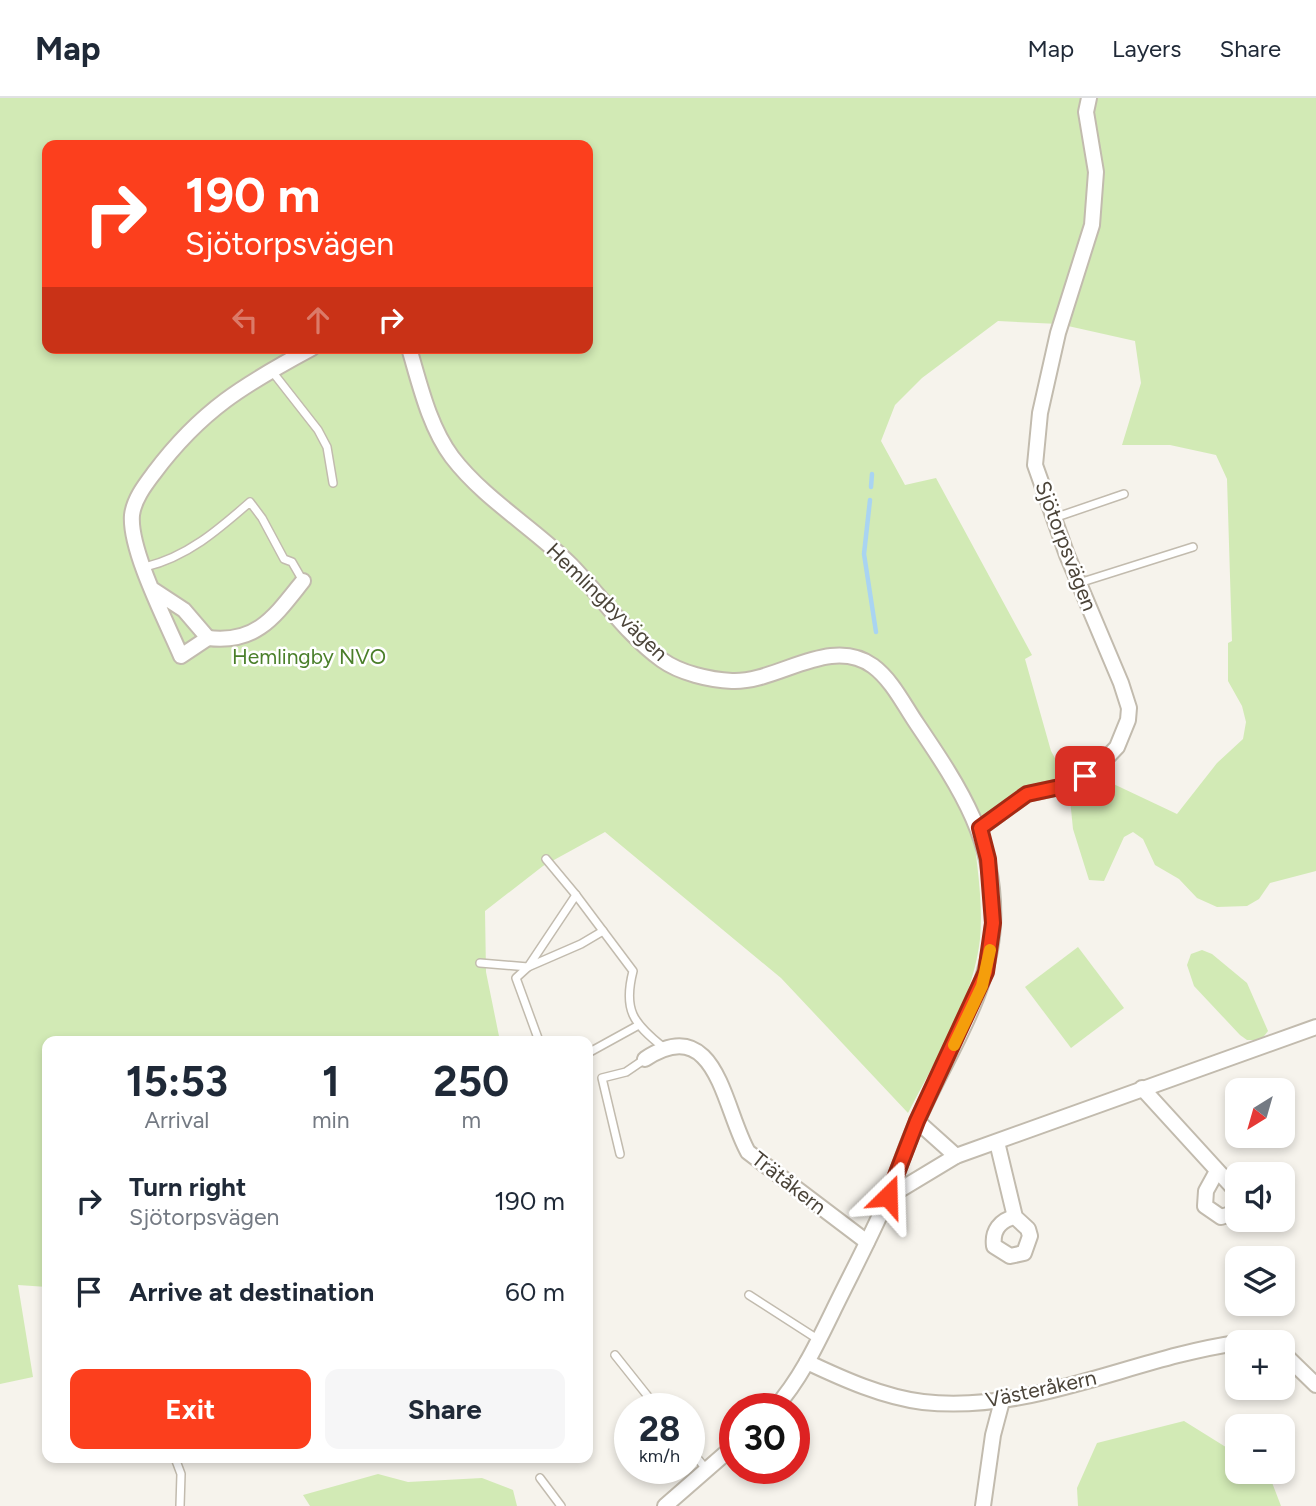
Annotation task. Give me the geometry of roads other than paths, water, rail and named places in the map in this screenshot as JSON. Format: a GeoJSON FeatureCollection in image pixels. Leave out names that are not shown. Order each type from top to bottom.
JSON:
{"type":"FeatureCollection","features":[{"type":"Feature","properties":{"kind":"street","name":"Sjötorpsvägen"},"geometry":{"type":"LineString","coordinates":[[980,828],[1027,794],[1069,785],[1108,758],[1124,734],[1129,708],[1035,465],[1040,413],[1058,333],[1092,225],[1096,172],[1086,112],[1089,98]]}},
{"type":"Feature","properties":{"kind":"street"},"geometry":{"type":"LineString","coordinates":[[301,354],[228,396],[198,421],[139,494],[132,515],[135,538],[152,589],[181,656],[208,638],[227,640],[246,636],[264,625],[303,581]]}},
{"type":"Feature","properties":{"kind":"street","name":"Hemlingbyvägen"},"geometry":{"type":"LineString","coordinates":[[411,354],[431,419],[452,456],[571,565],[664,662],[701,676],[734,681],[766,677],[819,658],[860,660],[873,666],[889,682],[921,730],[965,798],[980,828],[988,859],[993,923],[986,972],[917,1121],[867,1242],[807,1363],[785,1393]]}},
{"type":"Feature","properties":{"kind":"street"},"geometry":{"type":"LineString","coordinates":[[152,589],[184,610],[208,638]]}},
{"type":"Feature","properties":{"kind":"street"},"geometry":{"type":"LineString","coordinates":[[888,1196],[956,1156],[1316,1027]]}},
{"type":"Feature","properties":{"kind":"street","name":"Trätåkern"},"geometry":{"type":"LineString","coordinates":[[663,1047],[680,1046],[703,1054],[717,1071],[738,1134],[748,1152],[867,1242]]}},
{"type":"Feature","properties":{"kind":"street"},"geometry":{"type":"LineString","coordinates":[[645,1059],[663,1047]]}},
{"type":"Feature","properties":{"kind":"street"},"geometry":{"type":"LineString","coordinates":[[1142,1088],[1225,1179]]}},
{"type":"Feature","properties":{"kind":"street"},"geometry":{"type":"LineString","coordinates":[[917,1121],[956,1156]]}},
{"type":"Feature","properties":{"kind":"street"},"geometry":{"type":"LineString","coordinates":[[997,1142],[1015,1217]]}},
{"type":"Feature","properties":{"kind":"street"},"geometry":{"type":"LineString","coordinates":[[1217,1171],[1206,1191],[1205,1206],[1221,1217],[1225,1216]]}},
{"type":"Feature","properties":{"kind":"street","name":"Västeråkern"},"geometry":{"type":"LineString","coordinates":[[807,1363],[885,1394],[922,1402],[965,1404],[1002,1401],[1065,1387],[1156,1360],[1225,1346]]}},
{"type":"Feature","properties":{"kind":"street"},"geometry":{"type":"LineString","coordinates":[[1295,1365],[1316,1385]]}},
{"type":"Feature","properties":{"kind":"street"},"geometry":{"type":"LineString","coordinates":[[983,1506],[993,1436],[1002,1401]]}},
{"type":"Feature","properties":{"kind":"street"},"geometry":{"type":"LineString","coordinates":[[665,1506],[719,1459]]}},
{"type":"Feature","properties":{"kind":"lane"},"geometry":{"type":"LineString","coordinates":[[271,370],[318,429],[327,447],[332,484]]}},
{"type":"Feature","properties":{"kind":"lane"},"geometry":{"type":"LineString","coordinates":[[1054,519],[1124,494]]}},
{"type":"Feature","properties":{"kind":"lane"},"geometry":{"type":"LineString","coordinates":[[145,567],[169,561],[216,532],[250,502],[284,559],[292,562],[303,581]]}},
{"type":"Feature","properties":{"kind":"lane"},"geometry":{"type":"LineString","coordinates":[[1079,583],[1193,547]]}},
{"type":"Feature","properties":{"kind":"lane"},"geometry":{"type":"LineString","coordinates":[[546,859],[633,971],[627,995],[637,1026],[663,1047]]}},
{"type":"Feature","properties":{"kind":"lane"},"geometry":{"type":"LineString","coordinates":[[537,1036],[516,978],[528,967],[576,895]]}},
{"type":"Feature","properties":{"kind":"lane"},"geometry":{"type":"LineString","coordinates":[[480,963],[528,967],[581,944],[603,931]]}},
{"type":"Feature","properties":{"kind":"lane"},"geometry":{"type":"LineString","coordinates":[[593,1050],[637,1026]]}},
{"type":"Feature","properties":{"kind":"lane"},"geometry":{"type":"LineString","coordinates":[[620,1154],[602,1078],[626,1072],[645,1059]]}},
{"type":"Feature","properties":{"kind":"lane"},"geometry":{"type":"LineString","coordinates":[[748,1295],[796,1328],[819,1340]]}},
{"type":"Feature","properties":{"kind":"lane"},"geometry":{"type":"LineString","coordinates":[[615,1355],[645,1393]]}},
{"type":"Feature","properties":{"kind":"lane"},"geometry":{"type":"LineString","coordinates":[[177,1463],[181,1474],[180,1506]]}},
{"type":"Feature","properties":{"kind":"lane"},"geometry":{"type":"LineString","coordinates":[[540,1478],[561,1506]]}},
{"type":"Feature","properties":{"kind":"waterway"},"geometry":{"type":"LineString","coordinates":[[871,487],[872,474]]}},
{"type":"Feature","properties":{"kind":"waterway"},"geometry":{"type":"LineString","coordinates":[[870,500],[864,554],[876,632]]}},
{"type":"Feature","properties":{"kind":"park label","name":"Hemlingby NVO"},"geometry":{"type":"Point","coordinates":[309,657]}}]}
